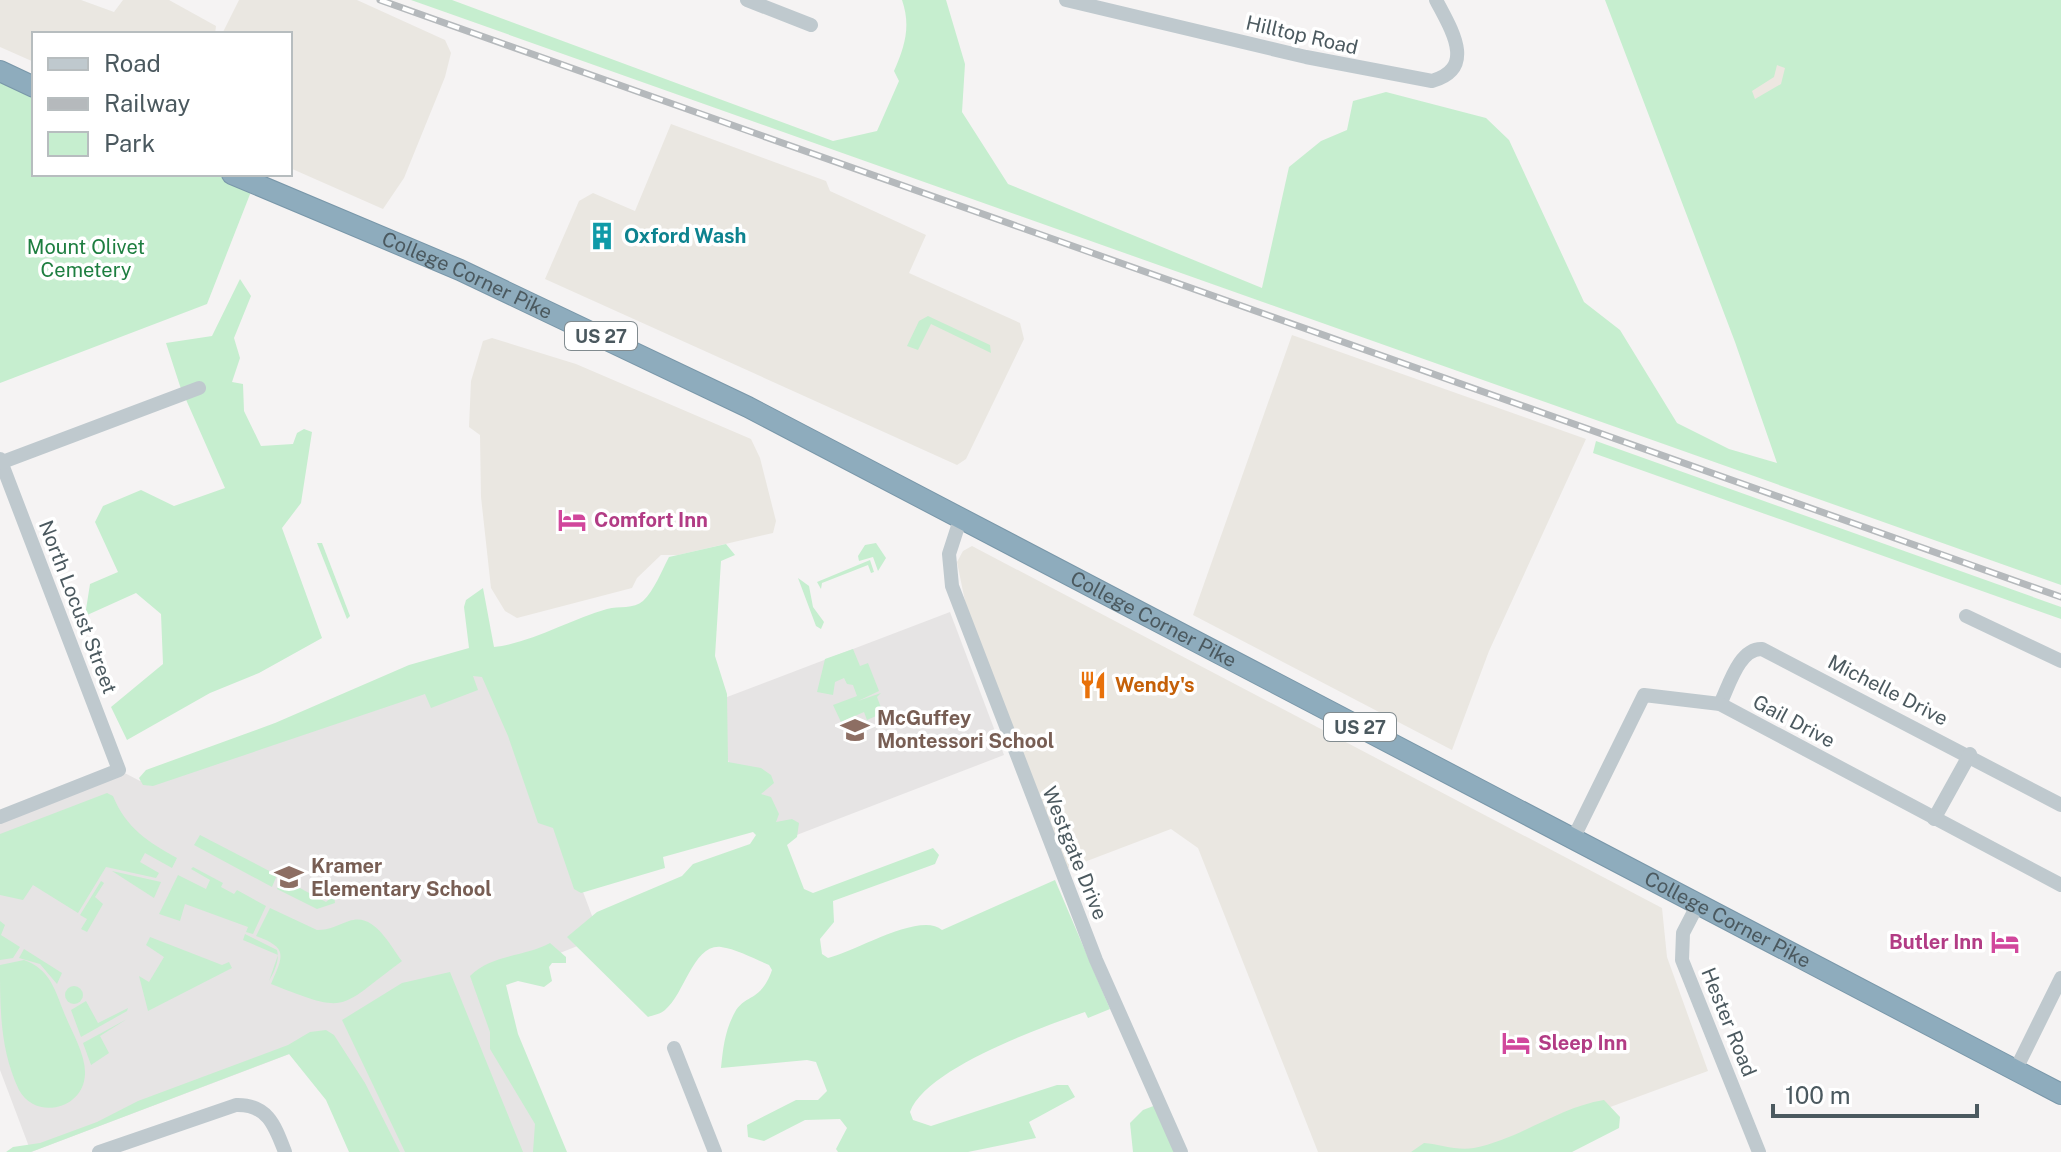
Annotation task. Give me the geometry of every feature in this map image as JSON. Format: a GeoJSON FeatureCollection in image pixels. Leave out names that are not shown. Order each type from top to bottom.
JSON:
{"type":"FeatureCollection","features":[{"type":"Feature","properties":{"kind":"highway"},"geometry":{"type":"LineString","coordinates":[[0,71],[32,86]]}},
{"type":"Feature","properties":{"kind":"highway","name":"College Corner Pike"},"geometry":{"type":"LineString","coordinates":[[237,176],[460,270],[650,358],[961,517],[1572,841],[2061,1094]]}},
{"type":"Feature","properties":{"kind":"street"},"geometry":{"type":"LineString","coordinates":[[747,0],[811,25]]}},
{"type":"Feature","properties":{"kind":"street","name":"Hilltop Road"},"geometry":{"type":"LineString","coordinates":[[1066,0],[1306,57],[1432,81],[1449,76],[1455,69],[1458,53],[1436,0]]}},
{"type":"Feature","properties":{"kind":"street"},"geometry":{"type":"LineString","coordinates":[[0,461],[199,388]]}},
{"type":"Feature","properties":{"kind":"street","name":"North Locust Street"},"geometry":{"type":"LineString","coordinates":[[0,461],[119,770],[0,817]]}},
{"type":"Feature","properties":{"kind":"street","name":"Westgate Drive"},"geometry":{"type":"LineString","coordinates":[[961,517],[949,554],[952,586],[1096,960],[1181,1152]]}},
{"type":"Feature","properties":{"kind":"street"},"geometry":{"type":"LineString","coordinates":[[1966,616],[2061,661]]}},
{"type":"Feature","properties":{"kind":"street","name":"Michelle Drive"},"geometry":{"type":"LineString","coordinates":[[1720,704],[1745,654],[1754,648],[1762,649],[1970,754],[2061,805]]}},
{"type":"Feature","properties":{"kind":"street","name":"Gail Drive"},"geometry":{"type":"LineString","coordinates":[[1572,841],[1644,695],[1720,704],[2061,885]]}},
{"type":"Feature","properties":{"kind":"street"},"geometry":{"type":"LineString","coordinates":[[1934,819],[1970,754]]}},
{"type":"Feature","properties":{"kind":"street","name":"Hester Road"},"geometry":{"type":"LineString","coordinates":[[1697,906],[1683,933],[1682,960],[1759,1152]]}},
{"type":"Feature","properties":{"kind":"street"},"geometry":{"type":"LineString","coordinates":[[2015,1071],[2061,978]]}},
{"type":"Feature","properties":{"kind":"street"},"geometry":{"type":"LineString","coordinates":[[674,1048],[715,1152]]}},
{"type":"Feature","properties":{"kind":"street"},"geometry":{"type":"LineString","coordinates":[[99,1152],[236,1105],[250,1105],[270,1117],[285,1152]]}},
{"type":"Feature","properties":{"kind":"shaded area"},"geometry":{"type":"Polygon","coordinates":[[[0,0],[81,0],[114,12],[123,0],[169,0],[216,26],[215,32],[32,32],[32,61],[0,47],[0,0]]]}},
{"type":"Feature","properties":{"kind":"shaded area"},"geometry":{"type":"Polygon","coordinates":[[[239,0],[357,0],[445,40],[451,53],[445,77],[404,178],[383,209],[292,169],[292,32],[223,32],[239,0]]]}},
{"type":"Feature","properties":{"kind":"shaded area"},"geometry":{"type":"Polygon","coordinates":[[[671,124],[826,181],[830,191],[926,235],[909,273],[1020,323],[1024,339],[966,459],[957,465],[545,279],[579,201],[593,193],[635,211],[671,124]]]}},
{"type":"Feature","properties":{"kind":"shaded area"},"geometry":{"type":"Polygon","coordinates":[[[1292,335],[1586,439],[1489,651],[1452,750],[1193,615],[1292,335]]]}},
{"type":"Feature","properties":{"kind":"shaded area"},"geometry":{"type":"Polygon","coordinates":[[[492,338],[576,364],[751,439],[760,458],[776,521],[773,533],[678,555],[661,555],[637,578],[632,588],[517,618],[505,611],[491,588],[481,497],[480,435],[469,427],[471,381],[483,341],[492,338]]]}},
{"type":"Feature","properties":{"kind":"shaded area"},"geometry":{"type":"Polygon","coordinates":[[[972,546],[1662,908],[1667,957],[1708,1071],[1488,1152],[1318,1152],[1198,848],[1171,829],[1066,869],[968,616],[957,562],[963,551],[972,546]]]}},
{"type":"Feature","properties":{"kind":"shaded area","name":"McGuffey Montessori School"},"geometry":{"type":"Polygon","coordinates":[[[950,612],[1004,755],[763,848],[706,705],[950,612]]]}},
{"type":"Feature","properties":{"kind":"shaded area","name":"Kramer Elementary School"},"geometry":{"type":"Polygon","coordinates":[[[492,650],[600,937],[482,984],[550,1152],[367,1152],[321,1042],[31,1152],[0,1070],[0,817],[119,770],[140,781],[492,650]]]}},
{"type":"Feature","properties":{"kind":"green space"},"geometry":{"type":"Polygon","coordinates":[[[411,0],[452,0],[833,141],[877,131],[899,81],[894,71],[906,36],[902,0],[946,0],[965,64],[962,112],[1008,184],[1262,288],[1289,167],[1321,141],[1347,130],[1353,101],[1386,92],[1486,118],[1509,140],[1584,302],[1620,330],[1677,423],[1729,449],[1777,463],[1735,342],[1605,0],[2061,0],[2061,585],[411,0]]]}},
{"type":"Feature","properties":{"kind":"green space","name":"Mount Olivet Cemetery"},"geometry":{"type":"Polygon","coordinates":[[[0,71],[32,86],[32,176],[236,176],[254,184],[207,304],[0,383],[0,71]]]}},
{"type":"Feature","properties":{"kind":"green space"},"geometry":{"type":"Polygon","coordinates":[[[240,279],[251,296],[234,338],[240,358],[232,382],[243,384],[244,411],[261,446],[293,444],[297,433],[304,429],[312,432],[301,503],[282,528],[322,638],[259,673],[210,693],[127,740],[111,707],[163,664],[161,614],[136,593],[85,616],[90,584],[118,572],[95,522],[103,506],[141,490],[174,506],[225,488],[180,386],[166,343],[212,336],[240,279]]]}},
{"type":"Feature","properties":{"kind":"green space"},"geometry":{"type":"Polygon","coordinates":[[[928,316],[990,345],[991,353],[931,324],[918,350],[907,346],[919,321],[928,316]]]}},
{"type":"Feature","properties":{"kind":"green space"},"geometry":{"type":"Polygon","coordinates":[[[1596,441],[2061,607],[2061,619],[1593,453],[1596,441]]]}},
{"type":"Feature","properties":{"kind":"green space"},"geometry":{"type":"Polygon","coordinates":[[[317,543],[322,543],[350,616],[347,619],[317,543]]]}},
{"type":"Feature","properties":{"kind":"green space"},"geometry":{"type":"Polygon","coordinates":[[[876,543],[886,558],[878,571],[873,557],[859,561],[858,556],[865,545],[876,543]]]}},
{"type":"Feature","properties":{"kind":"green space"},"geometry":{"type":"Polygon","coordinates":[[[726,544],[735,555],[721,561],[715,656],[727,694],[728,762],[761,768],[771,775],[774,783],[761,794],[771,797],[779,814],[776,822],[792,819],[799,823],[797,837],[787,845],[804,889],[813,893],[933,848],[939,855],[935,864],[833,901],[834,922],[820,939],[822,954],[828,958],[839,955],[886,935],[918,926],[942,930],[1055,880],[1110,1009],[1088,1018],[1085,1012],[988,1051],[938,1080],[920,1096],[910,1112],[913,1120],[931,1126],[1057,1085],[1068,1085],[1075,1097],[1029,1122],[1036,1138],[968,1152],[838,1152],[836,1149],[847,1128],[840,1119],[805,1120],[764,1141],[748,1137],[747,1125],[796,1100],[818,1100],[827,1091],[816,1062],[807,1060],[721,1068],[725,1039],[732,1019],[743,1002],[763,988],[772,970],[769,965],[733,950],[711,948],[696,961],[672,1003],[648,1017],[567,937],[597,912],[682,876],[693,864],[750,844],[756,835],[753,832],[663,857],[665,868],[581,893],[574,889],[553,828],[538,823],[508,736],[482,677],[473,676],[478,690],[431,708],[425,694],[153,786],[143,785],[139,778],[146,770],[275,723],[409,665],[469,648],[464,607],[466,600],[483,588],[494,647],[508,645],[607,609],[639,604],[651,592],[669,557],[726,544]]]}},
{"type":"Feature","properties":{"kind":"green space"},"geometry":{"type":"Polygon","coordinates":[[[870,560],[874,572],[871,573],[868,565],[822,583],[821,589],[817,582],[870,560]]]}},
{"type":"Feature","properties":{"kind":"green space"},"geometry":{"type":"Polygon","coordinates":[[[798,578],[809,586],[813,607],[824,622],[821,629],[816,626],[798,578]]]}},
{"type":"Feature","properties":{"kind":"green space"},"geometry":{"type":"Polygon","coordinates":[[[853,649],[860,666],[868,663],[879,691],[858,701],[881,693],[877,697],[883,713],[867,720],[864,712],[841,722],[833,705],[857,696],[853,685],[847,684],[844,678],[835,682],[833,695],[817,692],[825,659],[853,649]]]}},
{"type":"Feature","properties":{"kind":"green space"},"geometry":{"type":"Polygon","coordinates":[[[107,793],[113,796],[124,817],[139,833],[177,858],[172,868],[145,853],[140,862],[159,873],[156,878],[106,867],[78,913],[33,885],[23,900],[0,895],[0,834],[107,793]]]}},
{"type":"Feature","properties":{"kind":"green space"},"geometry":{"type":"Polygon","coordinates":[[[200,835],[277,875],[272,887],[194,845],[200,835]]]}},
{"type":"Feature","properties":{"kind":"green space"},"geometry":{"type":"Polygon","coordinates":[[[193,867],[223,883],[221,887],[234,894],[237,890],[266,906],[253,934],[246,932],[248,927],[185,904],[180,921],[159,914],[178,875],[206,889],[210,880],[191,869],[193,867]]]}},
{"type":"Feature","properties":{"kind":"green space"},"geometry":{"type":"Polygon","coordinates":[[[112,871],[161,882],[154,898],[112,871]]]}},
{"type":"Feature","properties":{"kind":"green space"},"geometry":{"type":"Polygon","coordinates":[[[281,878],[326,902],[334,895],[335,903],[317,909],[277,889],[281,878]]]}},
{"type":"Feature","properties":{"kind":"green space"},"geometry":{"type":"Polygon","coordinates":[[[101,881],[104,883],[95,897],[103,904],[87,932],[81,929],[87,919],[80,915],[101,881]]]}},
{"type":"Feature","properties":{"kind":"green space"},"geometry":{"type":"Polygon","coordinates":[[[270,908],[317,930],[358,919],[366,921],[380,931],[402,961],[353,998],[342,1002],[316,1000],[271,984],[280,954],[274,945],[256,936],[270,908]]]}},
{"type":"Feature","properties":{"kind":"green space"},"geometry":{"type":"Polygon","coordinates":[[[0,921],[5,925],[1,935],[20,947],[13,958],[0,960],[0,921]]]}},
{"type":"Feature","properties":{"kind":"green space"},"geometry":{"type":"Polygon","coordinates":[[[245,934],[277,950],[278,955],[243,940],[245,934]]]}},
{"type":"Feature","properties":{"kind":"green space"},"geometry":{"type":"Polygon","coordinates":[[[150,937],[222,965],[229,962],[232,968],[148,1011],[139,976],[149,982],[164,957],[146,945],[150,937]]]}},
{"type":"Feature","properties":{"kind":"green space"},"geometry":{"type":"Polygon","coordinates":[[[550,943],[566,957],[566,963],[552,963],[549,967],[552,981],[544,987],[518,981],[506,985],[518,1034],[567,1152],[533,1152],[535,1124],[490,1049],[490,1032],[470,976],[488,964],[550,943]]]}},
{"type":"Feature","properties":{"kind":"green space"},"geometry":{"type":"Polygon","coordinates":[[[24,949],[62,973],[57,984],[40,964],[19,958],[24,949]]]}},
{"type":"Feature","properties":{"kind":"green space"},"geometry":{"type":"Polygon","coordinates":[[[24,960],[39,968],[50,980],[85,1066],[83,1086],[77,1096],[58,1107],[36,1106],[27,1100],[19,1090],[8,1060],[1,1013],[0,965],[24,960]]]}},
{"type":"Feature","properties":{"kind":"green space"},"geometry":{"type":"Polygon","coordinates":[[[450,972],[523,1152],[405,1152],[342,1020],[402,983],[450,972]]]}},
{"type":"Feature","properties":{"kind":"green space"},"geometry":{"type":"Polygon","coordinates":[[[74,986],[83,995],[74,1004],[65,995],[74,986]]]}},
{"type":"Feature","properties":{"kind":"green space"},"geometry":{"type":"Polygon","coordinates":[[[86,1001],[98,1023],[128,1008],[81,1037],[71,1010],[86,1001]]]}},
{"type":"Feature","properties":{"kind":"green space"},"geometry":{"type":"Polygon","coordinates":[[[127,1019],[100,1036],[109,1053],[91,1065],[83,1043],[127,1019]]]}},
{"type":"Feature","properties":{"kind":"green space"},"geometry":{"type":"Polygon","coordinates":[[[326,1030],[334,1035],[365,1083],[400,1152],[349,1152],[326,1100],[289,1054],[31,1152],[6,1152],[13,1147],[40,1143],[97,1122],[138,1101],[288,1045],[310,1032],[326,1030]]]}},
{"type":"Feature","properties":{"kind":"green space"},"geometry":{"type":"Polygon","coordinates":[[[1604,1100],[1620,1117],[1619,1128],[1572,1152],[1411,1152],[1424,1143],[1467,1149],[1491,1144],[1571,1109],[1604,1100]]]}},
{"type":"Feature","properties":{"kind":"green space"},"geometry":{"type":"Polygon","coordinates":[[[1156,1105],[1174,1152],[1133,1152],[1130,1123],[1143,1110],[1156,1105]]]}},
{"type":"Feature","properties":{"kind":"sand"},"geometry":{"type":"Polygon","coordinates":[[[1777,65],[1785,68],[1781,84],[1755,99],[1752,91],[1774,77],[1777,65]]]}},
{"type":"Feature","properties":{"kind":"railway"},"geometry":{"type":"LineString","coordinates":[[380,0],[2061,597]]}},
{"type":"Feature","properties":{"kind":"place","name":"Oxford Wash"},"geometry":{"type":"Point","coordinates":[602,236]}},
{"type":"Feature","properties":{"kind":"place","name":"Comfort Inn"},"geometry":{"type":"Point","coordinates":[572,520]}},
{"type":"Feature","properties":{"kind":"place","name":"Wendy's"},"geometry":{"type":"Point","coordinates":[1093,685]}},
{"type":"Feature","properties":{"kind":"place","name":"McGuffey Montessori School"},"geometry":{"type":"Point","coordinates":[855,730]}},
{"type":"Feature","properties":{"kind":"place","name":"Kramer Elementary School"},"geometry":{"type":"Point","coordinates":[289,877]}},
{"type":"Feature","properties":{"kind":"place","name":"Butler Inn"},"geometry":{"type":"Point","coordinates":[2005,942]}},
{"type":"Feature","properties":{"kind":"place","name":"Sleep Inn"},"geometry":{"type":"Point","coordinates":[1516,1043]}}]}
